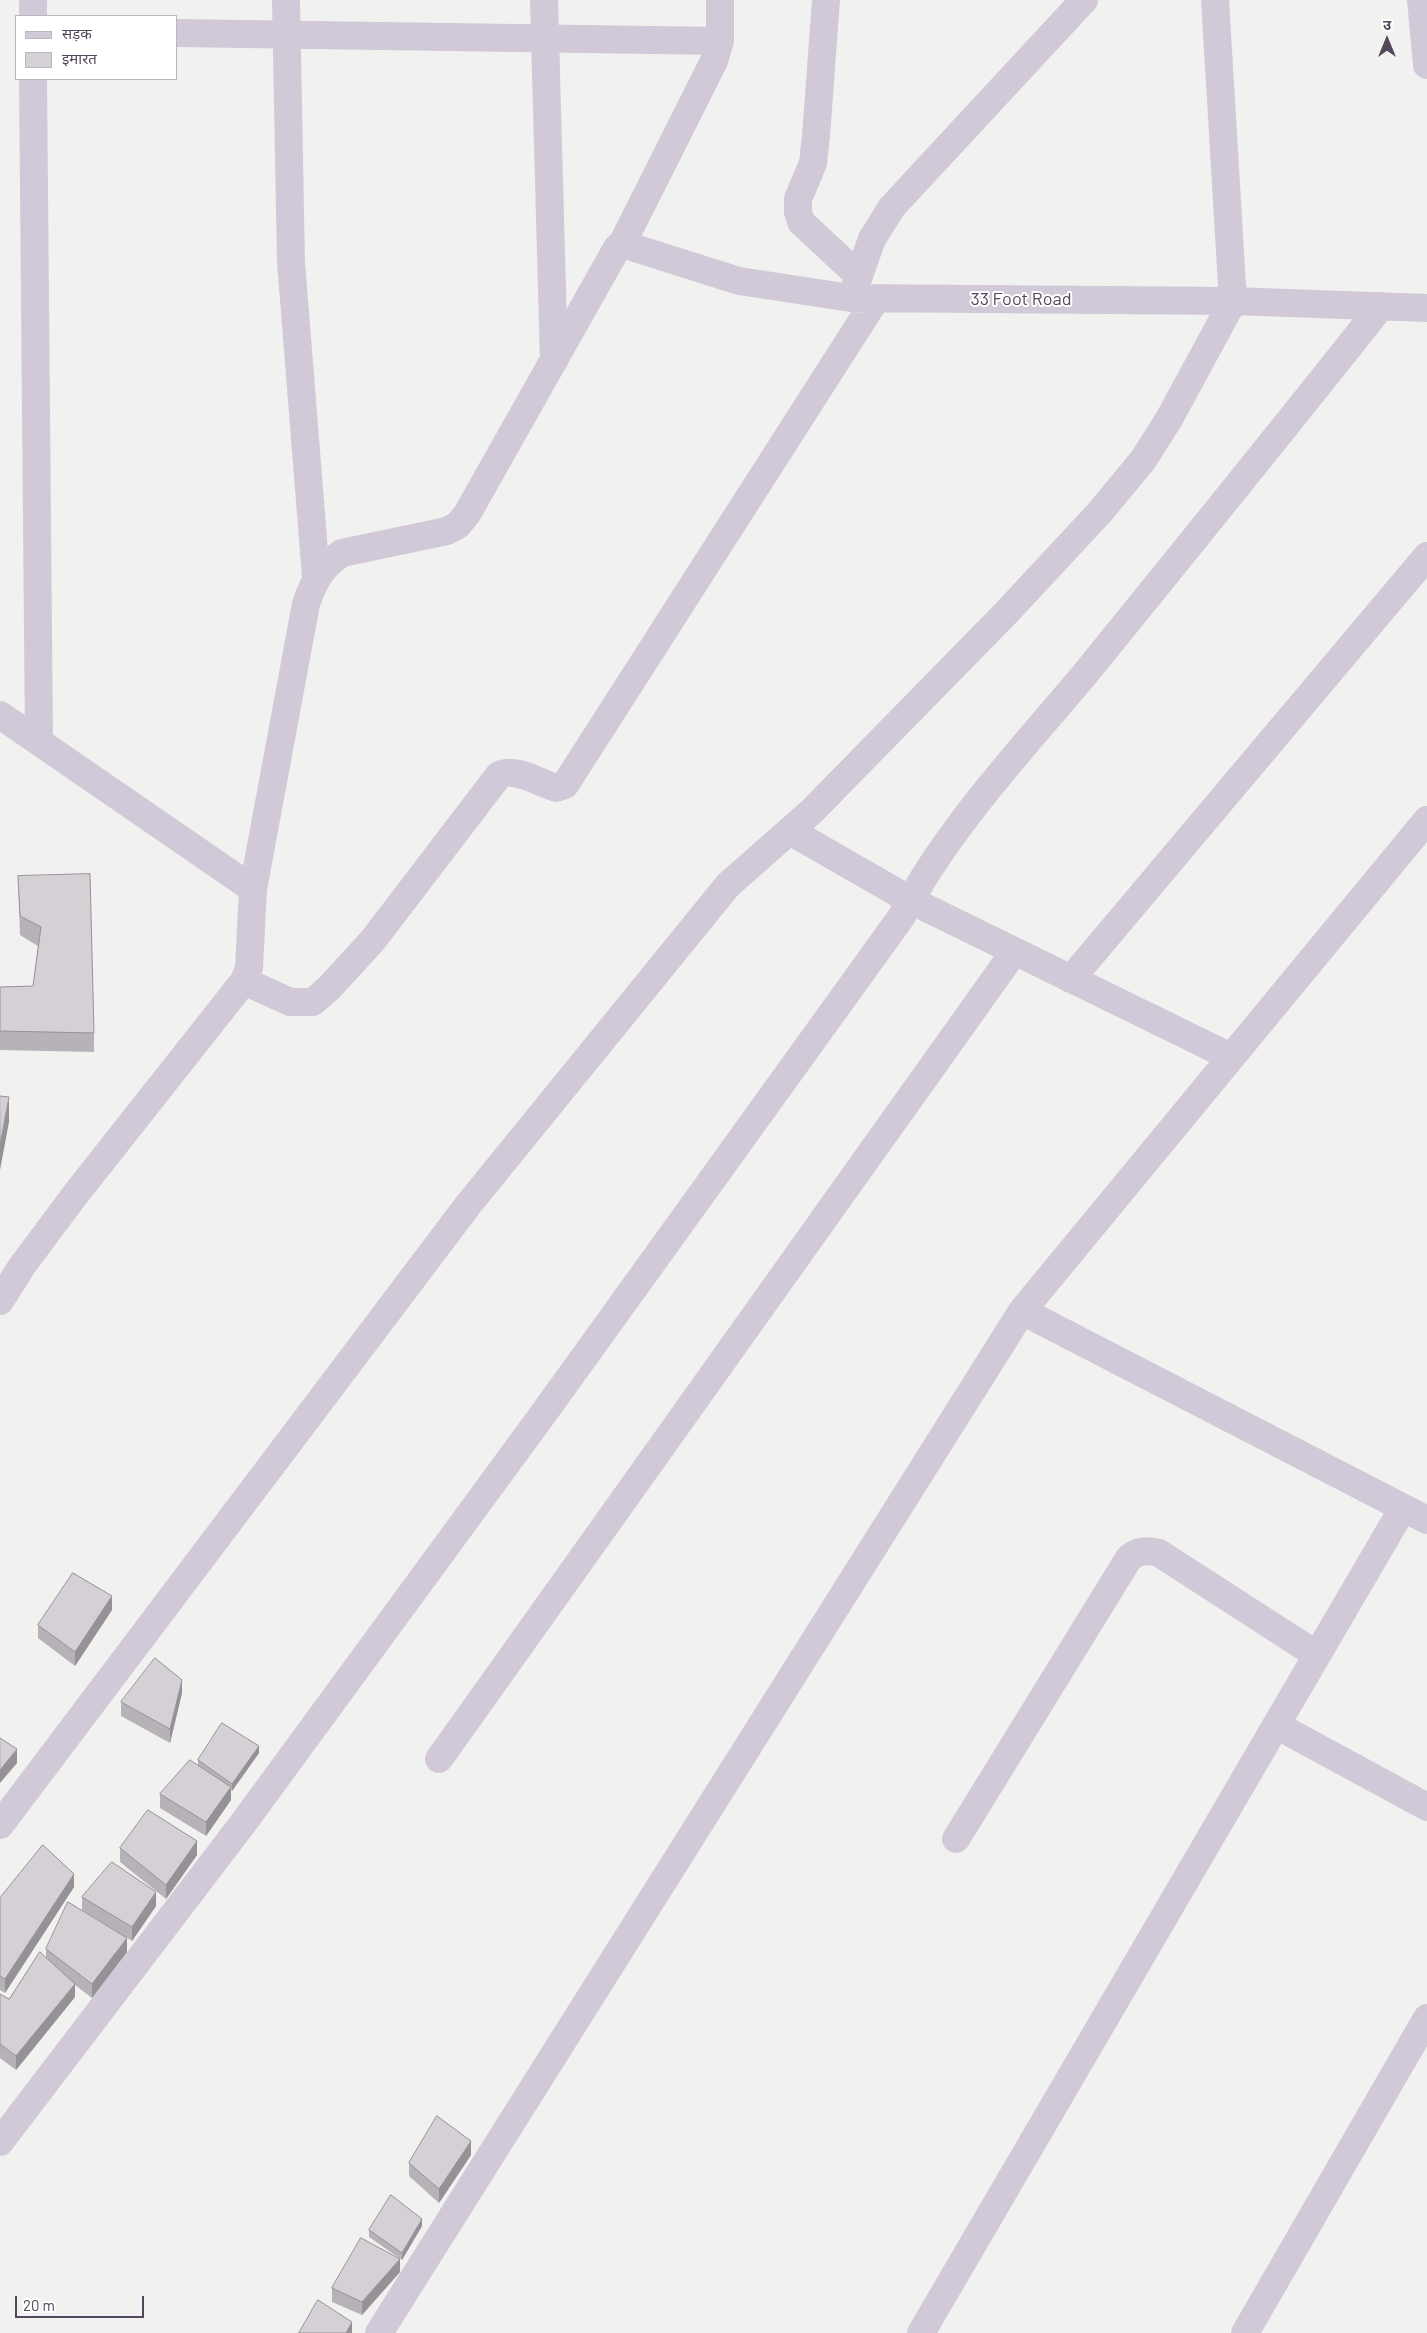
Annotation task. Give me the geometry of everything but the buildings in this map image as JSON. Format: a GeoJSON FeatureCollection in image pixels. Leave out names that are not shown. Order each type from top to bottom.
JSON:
{"type":"FeatureCollection","features":[{"type":"Feature","properties":{"kind":"street"},"geometry":{"type":"LineString","coordinates":[[33,0],[33,15]]}},
{"type":"Feature","properties":{"kind":"street"},"geometry":{"type":"LineString","coordinates":[[286,0],[291,262],[316,577]]}},
{"type":"Feature","properties":{"kind":"street"},"geometry":{"type":"LineString","coordinates":[[544,0],[554,361]]}},
{"type":"Feature","properties":{"kind":"street"},"geometry":{"type":"LineString","coordinates":[[0,1301],[22,1266],[75,1195],[244,981],[249,968],[253,889],[306,604],[316,577],[329,562],[342,553],[447,531],[458,525],[467,514],[617,248],[622,244],[714,61],[720,41],[720,0]]}},
{"type":"Feature","properties":{"kind":"street"},"geometry":{"type":"LineString","coordinates":[[826,0],[815,143],[812,163],[798,199],[798,212],[801,222],[862,291]]}},
{"type":"Feature","properties":{"kind":"street"},"geometry":{"type":"LineString","coordinates":[[244,981],[290,1002],[313,1002],[329,988],[373,940],[499,775],[504,772],[512,773],[556,788],[565,785],[862,291],[872,239],[892,207],[1084,0]]}},
{"type":"Feature","properties":{"kind":"street"},"geometry":{"type":"LineString","coordinates":[[0,1825],[468,1205],[728,885],[811,812],[1006,613],[1100,512],[1143,460],[1169,419],[1233,301],[1215,0]]}},
{"type":"Feature","properties":{"kind":"street"},"geometry":{"type":"LineString","coordinates":[[1421,0],[1427,65]]}},
{"type":"Feature","properties":{"kind":"street"},"geometry":{"type":"LineString","coordinates":[[178,33],[720,41]]}},
{"type":"Feature","properties":{"kind":"street"},"geometry":{"type":"LineString","coordinates":[[33,80],[39,742]]}},
{"type":"Feature","properties":{"kind":"street","name":"33 Foot Road"},"geometry":{"type":"LineString","coordinates":[[622,244],[739,281],[862,291],[1427,308]]}},
{"type":"Feature","properties":{"kind":"street"},"geometry":{"type":"LineString","coordinates":[[0,2142],[244,1822],[587,1353],[902,916],[919,883],[971,812],[1220,508],[1381,306]]}},
{"type":"Feature","properties":{"kind":"street"},"geometry":{"type":"LineString","coordinates":[[1071,979],[1427,556]]}},
{"type":"Feature","properties":{"kind":"street"},"geometry":{"type":"LineString","coordinates":[[0,715],[253,889]]}},
{"type":"Feature","properties":{"kind":"street"},"geometry":{"type":"LineString","coordinates":[[379,2333],[1022,1311],[1427,820]]}},
{"type":"Feature","properties":{"kind":"street"},"geometry":{"type":"LineString","coordinates":[[790,831],[910,900],[1231,1057]]}},
{"type":"Feature","properties":{"kind":"street"},"geometry":{"type":"LineString","coordinates":[[439,1759],[1014,952]]}},
{"type":"Feature","properties":{"kind":"street"},"geometry":{"type":"LineString","coordinates":[[1022,1311],[1427,1520]]}},
{"type":"Feature","properties":{"kind":"street"},"geometry":{"type":"LineString","coordinates":[[922,2333],[1403,1508]]}},
{"type":"Feature","properties":{"kind":"street"},"geometry":{"type":"LineString","coordinates":[[956,1839],[1129,1558],[1135,1553],[1141,1551],[1159,1553],[1317,1655]]}},
{"type":"Feature","properties":{"kind":"street"},"geometry":{"type":"LineString","coordinates":[[1276,1726],[1427,1807]]}},
{"type":"Feature","properties":{"kind":"street"},"geometry":{"type":"LineString","coordinates":[[1245,2333],[1427,2018]]}}]}
